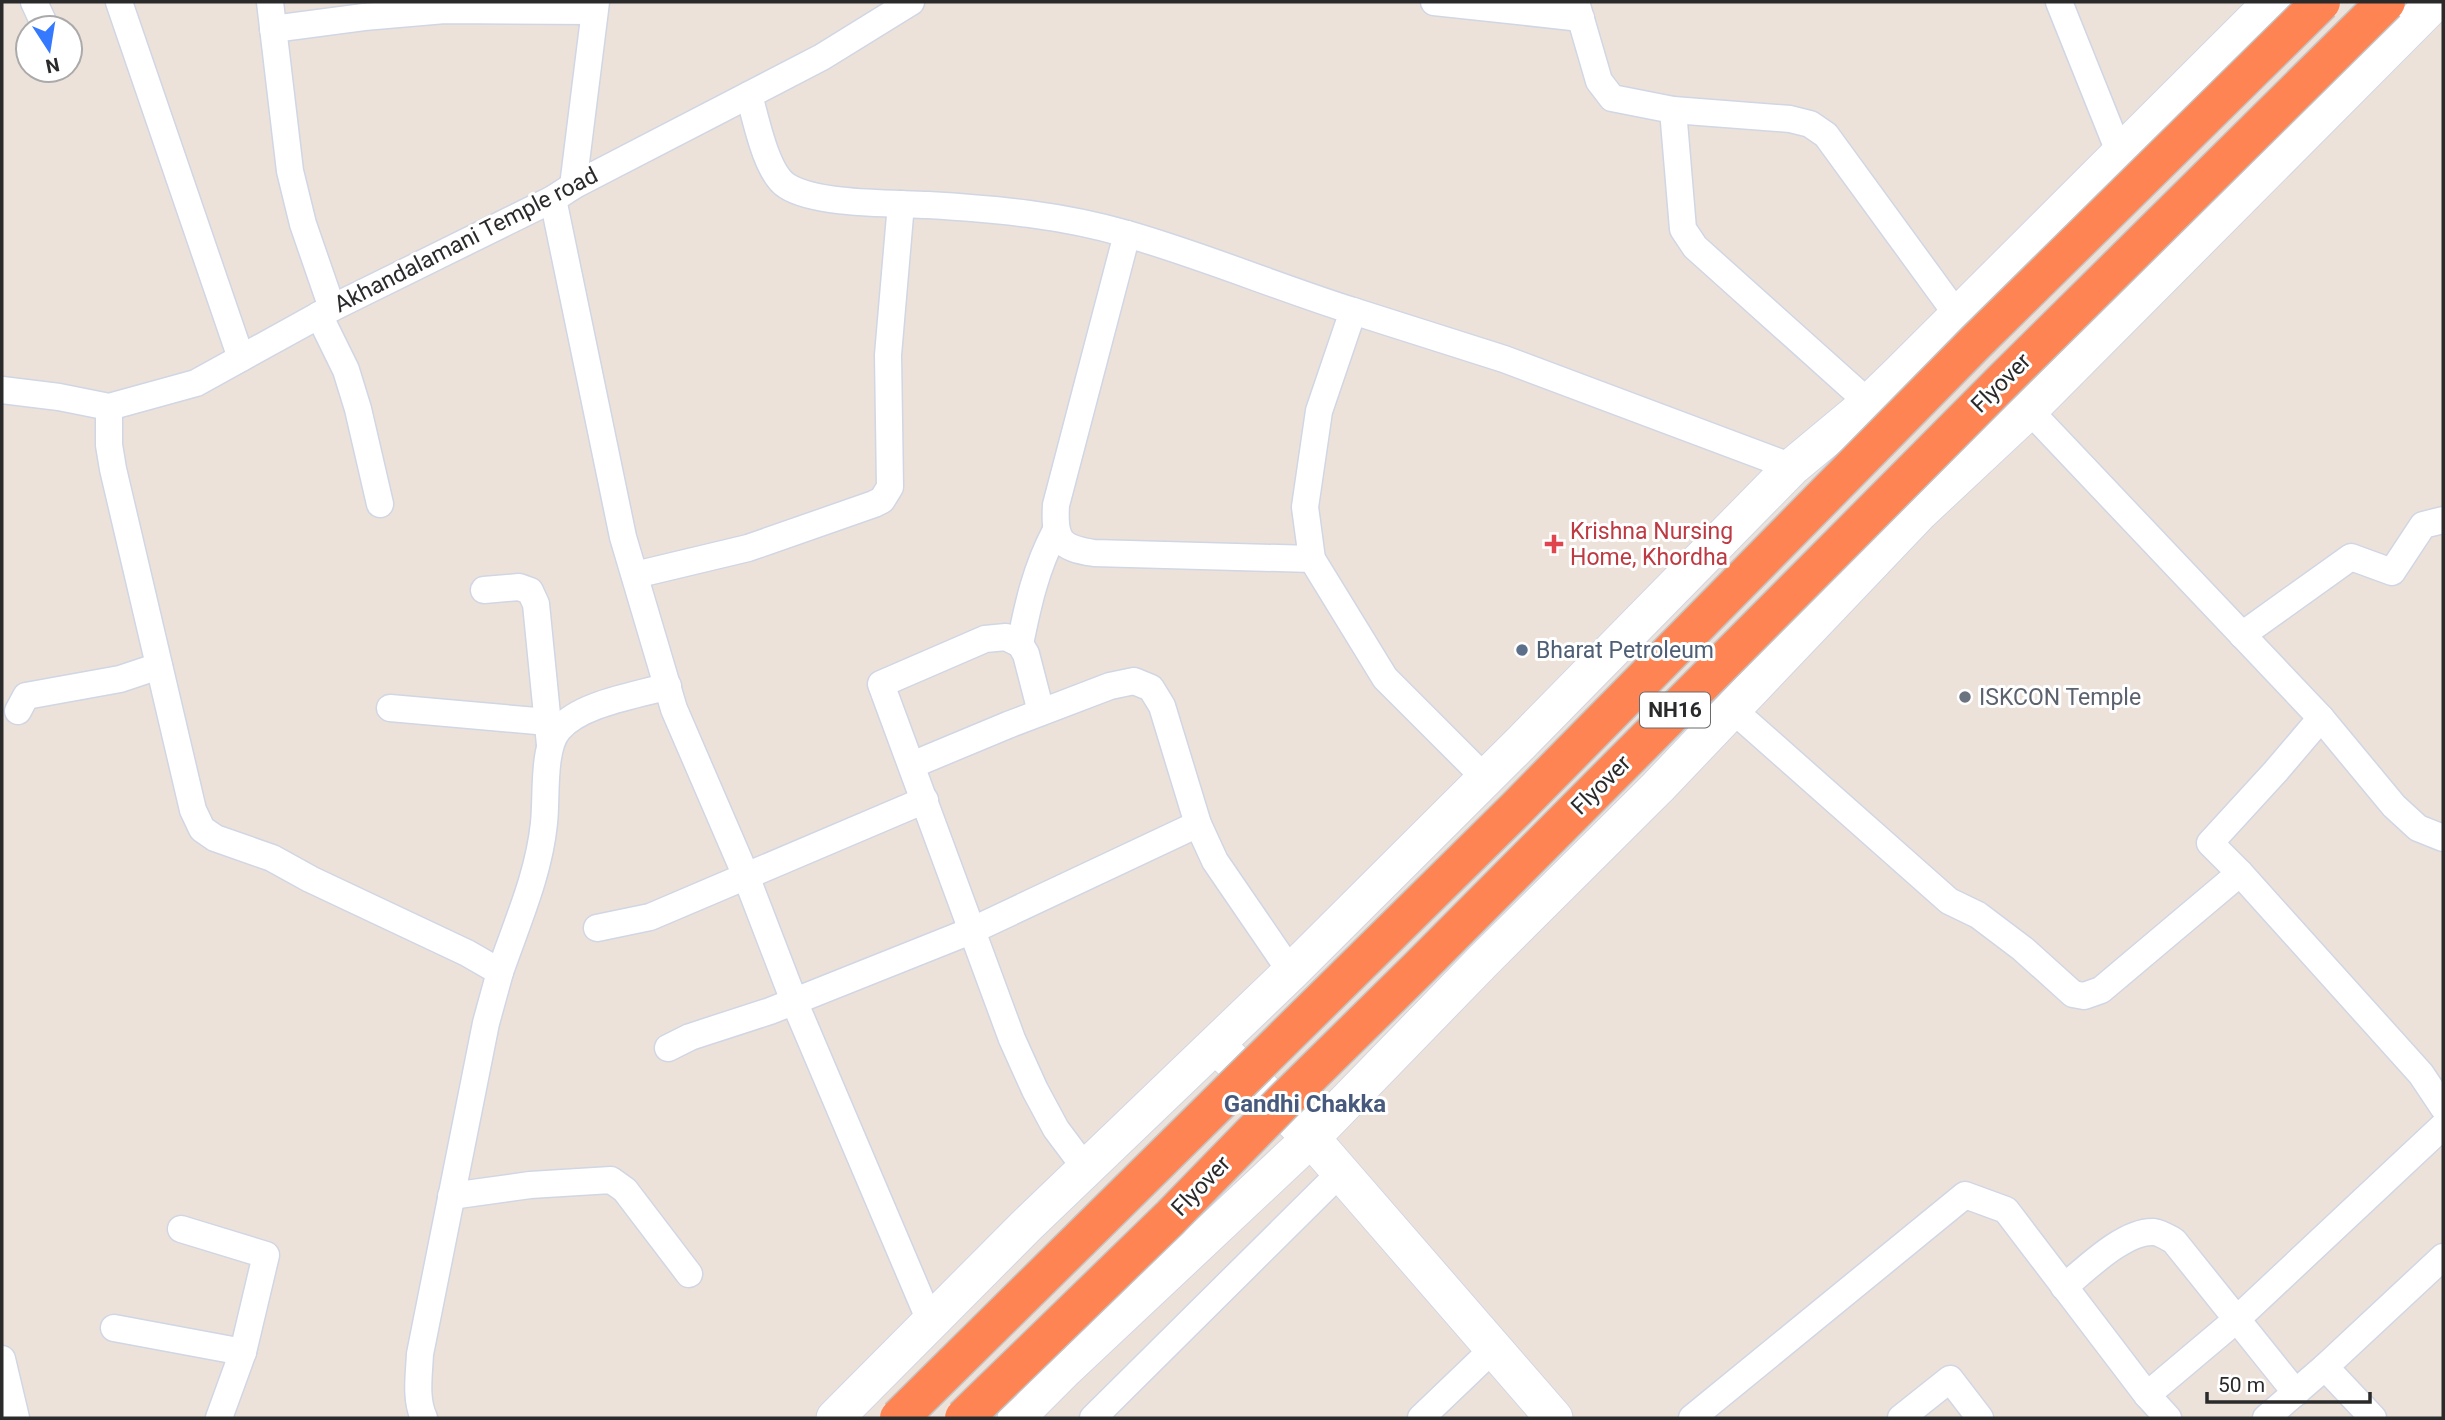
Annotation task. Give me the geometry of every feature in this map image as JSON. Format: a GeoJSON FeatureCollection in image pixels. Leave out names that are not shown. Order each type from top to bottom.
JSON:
{"type":"FeatureCollection","features":[{"type":"Feature","properties":{"kind":"highway","name":"Flyover"},"geometry":{"type":"LineString","coordinates":[[899,1418],[1516,809],[1976,342],[2321,2]]}},
{"type":"Feature","properties":{"kind":"highway","name":"Flyover"},"geometry":{"type":"LineString","coordinates":[[964,1418],[1170,1218],[1984,400],[2386,2]]}},
{"type":"Feature","properties":{"kind":"street"},"geometry":{"type":"LineString","coordinates":[[119,2],[241,358]]}},
{"type":"Feature","properties":{"kind":"street"},"geometry":{"type":"LineString","coordinates":[[270,2],[290,171],[326,311],[358,409],[380,504]]}},
{"type":"Feature","properties":{"kind":"street","name":"Akhandalamani Temple road"},"geometry":{"type":"LineString","coordinates":[[2,390],[59,397],[109,408],[196,383],[326,311],[563,193],[822,57],[911,2]]}},
{"type":"Feature","properties":{"kind":"street"},"geometry":{"type":"LineString","coordinates":[[1434,2],[1578,10],[1599,81],[1612,97],[1673,110],[1810,124],[1826,135],[1958,316]]}},
{"type":"Feature","properties":{"kind":"street"},"geometry":{"type":"LineString","coordinates":[[2059,2],[2120,154]]}},
{"type":"Feature","properties":{"kind":"street"},"geometry":{"type":"LineString","coordinates":[[835,1418],[930,1321],[1291,972],[1792,467],[1869,403],[2272,2]]}},
{"type":"Feature","properties":{"kind":"street"},"geometry":{"type":"LineString","coordinates":[[1016,1418],[1311,1138],[1732,709],[1919,513],[2029,410],[2435,2]]}},
{"type":"Feature","properties":{"kind":"street"},"geometry":{"type":"LineString","coordinates":[[273,29],[445,10],[595,6],[563,193],[623,537],[674,709],[930,1321]]}},
{"type":"Feature","properties":{"kind":"street"},"geometry":{"type":"LineString","coordinates":[[749,95],[771,167],[786,186],[814,195],[901,204],[1000,209],[1064,219],[1127,234],[1504,359],[1792,467]]}},
{"type":"Feature","properties":{"kind":"street"},"geometry":{"type":"LineString","coordinates":[[1673,110],[1683,229],[1695,247],[1869,403]]}},
{"type":"Feature","properties":{"kind":"street"},"geometry":{"type":"LineString","coordinates":[[635,575],[748,548],[874,504],[887,495],[890,487],[888,355],[901,204]]}},
{"type":"Feature","properties":{"kind":"street"},"geometry":{"type":"LineString","coordinates":[[1020,644],[1032,586],[1041,559],[1055,532],[1056,505],[1127,234]]}},
{"type":"Feature","properties":{"kind":"street"},"geometry":{"type":"LineString","coordinates":[[1353,311],[1319,411],[1305,507],[1312,559],[1385,678],[1485,778]]}},
{"type":"Feature","properties":{"kind":"street"},"geometry":{"type":"LineString","coordinates":[[109,408],[109,445],[113,470],[193,810],[202,829],[215,838],[272,858],[310,879],[467,953],[500,972]]}},
{"type":"Feature","properties":{"kind":"street"},"geometry":{"type":"LineString","coordinates":[[2029,410],[2321,718],[2394,806],[2418,828],[2443,838]]}},
{"type":"Feature","properties":{"kind":"street"},"geometry":{"type":"LineString","coordinates":[[2242,635],[2351,557],[2392,572],[2423,526],[2443,520]]}},
{"type":"Feature","properties":{"kind":"street"},"geometry":{"type":"LineString","coordinates":[[1055,532],[1066,546],[1094,553],[1312,559]]}},
{"type":"Feature","properties":{"kind":"street"},"geometry":{"type":"LineString","coordinates":[[425,1418],[421,1412],[418,1384],[420,1354],[451,1196],[486,1023],[500,972],[536,866],[544,825],[549,734],[536,604],[530,591],[519,587],[484,590]]}},
{"type":"Feature","properties":{"kind":"street"},"geometry":{"type":"LineString","coordinates":[[1041,712],[1026,654],[1020,644],[1006,637],[985,639],[880,684],[1012,1039],[1056,1129],[1086,1169]]}},
{"type":"Feature","properties":{"kind":"street"},"geometry":{"type":"LineString","coordinates":[[18,711],[26,696],[120,679],[159,666]]}},
{"type":"Feature","properties":{"kind":"street"},"geometry":{"type":"LineString","coordinates":[[912,765],[1110,687],[1133,681],[1151,688],[1162,706],[1198,824],[1215,861],[1291,972]]}},
{"type":"Feature","properties":{"kind":"street"},"geometry":{"type":"LineString","coordinates":[[390,708],[549,734],[587,709],[667,687]]}},
{"type":"Feature","properties":{"kind":"street"},"geometry":{"type":"LineString","coordinates":[[1732,709],[1949,901],[1978,915],[2023,949],[2073,994],[2084,996],[2101,990],[2240,873]]}},
{"type":"Feature","properties":{"kind":"street"},"geometry":{"type":"LineString","coordinates":[[2321,718],[2210,843],[2421,1074],[2443,1107]]}},
{"type":"Feature","properties":{"kind":"street"},"geometry":{"type":"LineString","coordinates":[[597,928],[650,917],[925,800]]}},
{"type":"Feature","properties":{"kind":"street"},"geometry":{"type":"LineString","coordinates":[[668,1048],[690,1037],[770,1011],[972,930],[1198,824]]}},
{"type":"Feature","properties":{"kind":"street"},"geometry":{"type":"LineString","coordinates":[[1215,1045],[1311,1138],[1554,1418]]}},
{"type":"Feature","properties":{"kind":"street"},"geometry":{"type":"LineString","coordinates":[[2147,1395],[2236,1320],[2443,1126]]}},
{"type":"Feature","properties":{"kind":"street"},"geometry":{"type":"LineString","coordinates":[[1093,1418],[1341,1172]]}},
{"type":"Feature","properties":{"kind":"street"},"geometry":{"type":"LineString","coordinates":[[451,1196],[530,1185],[611,1180],[625,1190],[689,1274]]}},
{"type":"Feature","properties":{"kind":"street"},"geometry":{"type":"LineString","coordinates":[[1692,1418],[1965,1195],[2006,1210],[2147,1395],[2168,1418]]}},
{"type":"Feature","properties":{"kind":"street"},"geometry":{"type":"LineString","coordinates":[[181,1229],[266,1255],[243,1352],[219,1418]]}},
{"type":"Feature","properties":{"kind":"street"},"geometry":{"type":"LineString","coordinates":[[2064,1287],[2122,1241],[2134,1235],[2152,1232],[2164,1235],[2174,1241],[2295,1393]]}},
{"type":"Feature","properties":{"kind":"street"},"geometry":{"type":"LineString","coordinates":[[2266,1418],[2443,1257]]}},
{"type":"Feature","properties":{"kind":"street"},"geometry":{"type":"LineString","coordinates":[[114,1328],[243,1352]]}},
{"type":"Feature","properties":{"kind":"street"},"geometry":{"type":"LineString","coordinates":[[1422,1418],[1493,1349]]}},
{"type":"Feature","properties":{"kind":"street"},"geometry":{"type":"LineString","coordinates":[[2,1359],[16,1418]]}},
{"type":"Feature","properties":{"kind":"street"},"geometry":{"type":"LineString","coordinates":[[2325,1367],[2373,1418]]}},
{"type":"Feature","properties":{"kind":"street"},"geometry":{"type":"LineString","coordinates":[[1901,1418],[1950,1379],[1980,1418]]}},
{"type":"Feature","properties":{"kind":"place","name":"Krishna Nursing Home, Khordha"},"geometry":{"type":"Point","coordinates":[1554,544]}},
{"type":"Feature","properties":{"kind":"place","name":"Bharat Petroleum"},"geometry":{"type":"Point","coordinates":[1522,650]}},
{"type":"Feature","properties":{"kind":"place","name":"ISKCON Temple"},"geometry":{"type":"Point","coordinates":[1965,697]}},
{"type":"Feature","properties":{"kind":"district","name":"Gandhi Chakka"},"geometry":{"type":"Point","coordinates":[1305,1104]}}]}
